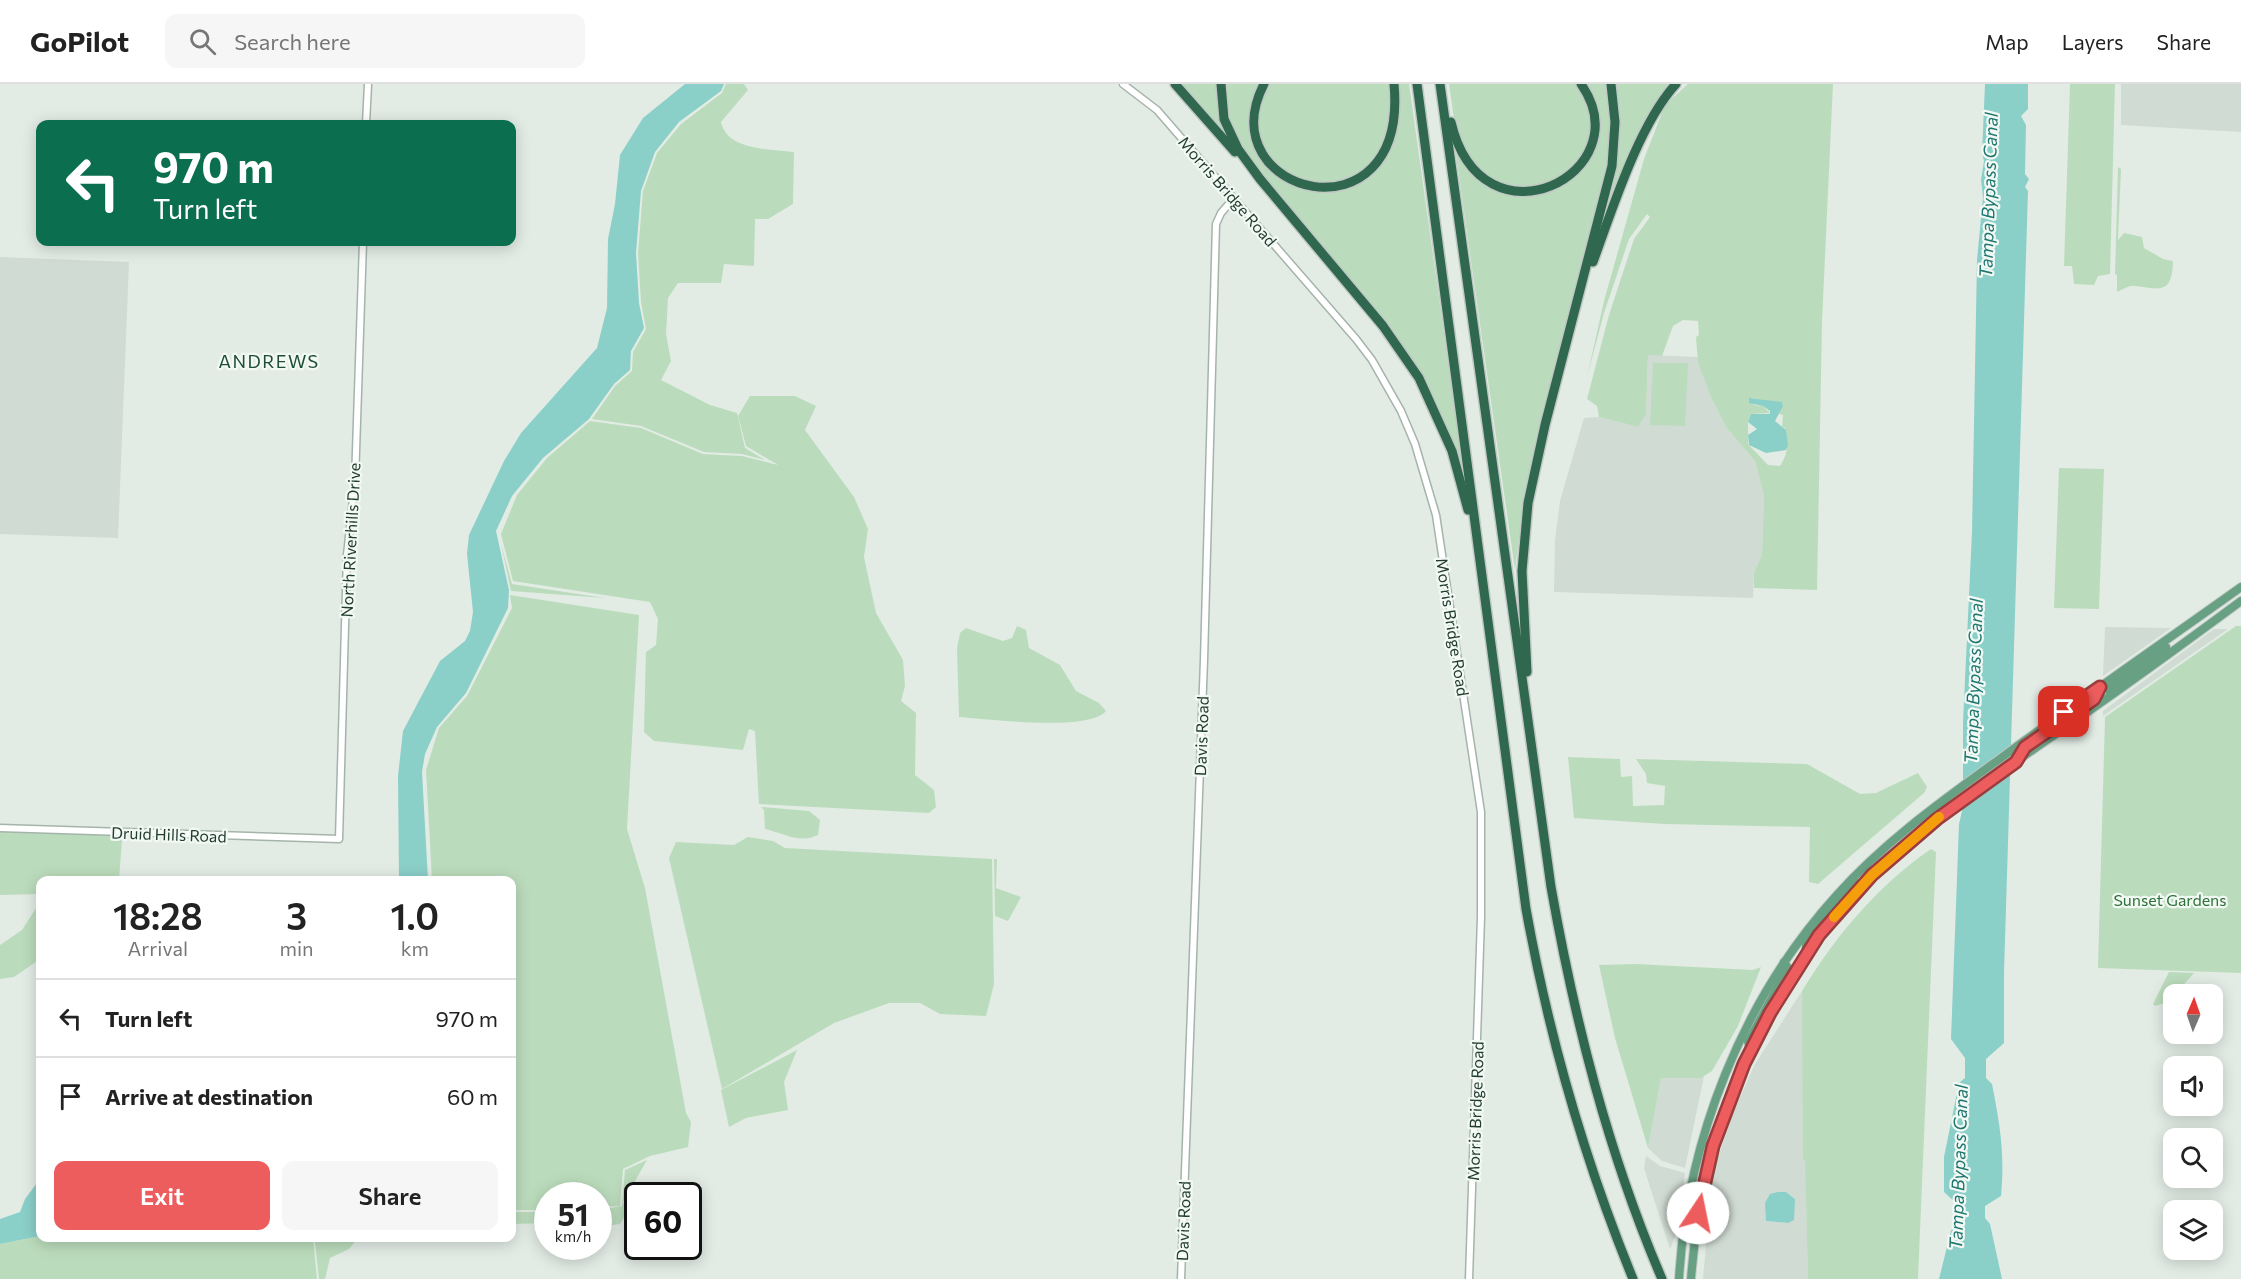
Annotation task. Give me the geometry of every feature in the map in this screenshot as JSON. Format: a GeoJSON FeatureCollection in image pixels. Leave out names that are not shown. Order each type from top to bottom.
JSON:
{"type":"FeatureCollection","features":[{"type":"Feature","properties":{"kind":"highway"},"geometry":{"type":"LineString","coordinates":[[1175,84],[1260,179],[1403,352],[1427,392],[1444,428],[1460,475],[1485,598]]}},
{"type":"Feature","properties":{"kind":"highway"},"geometry":{"type":"LineString","coordinates":[[1221,84],[1222,110],[1230,134],[1260,179]]}},
{"type":"Feature","properties":{"kind":"highway"},"geometry":{"type":"LineString","coordinates":[[1264,84],[1258,99],[1255,120],[1262,151],[1275,168],[1292,181],[1325,188],[1354,180],[1378,161],[1393,127],[1394,84]]}},
{"type":"Feature","properties":{"kind":"highway"},"geometry":{"type":"LineString","coordinates":[[1417,84],[1521,874],[1539,978],[1572,1108],[1601,1198],[1633,1279]]}},
{"type":"Feature","properties":{"kind":"highway"},"geometry":{"type":"LineString","coordinates":[[1441,84],[1454,135],[1467,162],[1491,183],[1523,192],[1547,189],[1558,184],[1574,173],[1585,157],[1593,136],[1594,116],[1588,96],[1581,84]]}},
{"type":"Feature","properties":{"kind":"highway"},"geometry":{"type":"LineString","coordinates":[[1441,84],[1551,887],[1575,1016],[1611,1143],[1661,1278]]}},
{"type":"Feature","properties":{"kind":"highway"},"geometry":{"type":"LineString","coordinates":[[1533,750],[1522,597],[1525,525],[1535,464],[1613,159],[1615,122],[1611,84]]}},
{"type":"Feature","properties":{"kind":"highway"},"geometry":{"type":"LineString","coordinates":[[1577,304],[1629,168],[1660,104],[1676,84]]}},
{"type":"Feature","properties":{"kind":"main road"},"geometry":{"type":"LineString","coordinates":[[1679,1279],[1685,1221],[1698,1153],[1727,1068],[1755,1012],[1784,962],[1819,915],[1854,876],[1938,803],[2241,587]]}},
{"type":"Feature","properties":{"kind":"main road"},"geometry":{"type":"LineString","coordinates":[[1691,1279],[1695,1229],[1708,1166],[1727,1104],[1751,1049],[1819,935],[1872,875],[1937,819],[2241,601]]}},
{"type":"Feature","properties":{"kind":"main road"},"geometry":{"type":"LineString","coordinates":[[2110,696],[2110,687],[2173,642],[2176,634]]}},
{"type":"Feature","properties":{"kind":"main road"},"geometry":{"type":"LineString","coordinates":[[2016,762],[2025,747],[2094,699],[2100,687]]}},
{"type":"Feature","properties":{"kind":"main road"},"geometry":{"type":"LineString","coordinates":[[1806,955],[1806,944],[1852,886],[1854,876]]}},
{"type":"Feature","properties":{"kind":"main road"},"geometry":{"type":"LineString","coordinates":[[1751,1049],[1748,1041],[1788,968],[1784,962]]}},
{"type":"Feature","properties":{"kind":"street"},"geometry":{"type":"LineString","coordinates":[[366,120],[368,84]]}},
{"type":"Feature","properties":{"kind":"street","name":"Morris Bridge Road"},"geometry":{"type":"LineString","coordinates":[[1123,84],[1157,110],[1356,339],[1377,369],[1415,444],[1436,515],[1481,812],[1481,917],[1469,1279]]}},
{"type":"Feature","properties":{"kind":"street","name":"Davis Road"},"geometry":{"type":"LineString","coordinates":[[1181,1279],[1194,954],[1216,224],[1221,213],[1234,198]]}},
{"type":"Feature","properties":{"kind":"street","name":"North Riverhills Drive"},"geometry":{"type":"LineString","coordinates":[[339,838],[347,555],[355,481],[363,246]]}},
{"type":"Feature","properties":{"kind":"street","name":"Druid Hills Road"},"geometry":{"type":"LineString","coordinates":[[0,828],[339,838]]}},
{"type":"Feature","properties":{"kind":"shaded area"},"geometry":{"type":"Polygon","coordinates":[[[2121,84],[2241,84],[2241,132],[2121,125],[2121,84]]]}},
{"type":"Feature","properties":{"kind":"shaded area"},"geometry":{"type":"Polygon","coordinates":[[[0,257],[129,262],[118,538],[0,534],[0,257]]]}},
{"type":"Feature","properties":{"kind":"shaded area"},"geometry":{"type":"Polygon","coordinates":[[[1648,355],[1698,357],[1711,397],[1726,427],[1755,461],[1764,496],[1762,555],[1754,573],[1753,598],[1554,592],[1555,540],[1560,501],[1584,418],[1599,417],[1638,427],[1646,414],[1648,355]]]}},
{"type":"Feature","properties":{"kind":"shaded area"},"geometry":{"type":"Polygon","coordinates":[[[2105,627],[2170,628],[2171,628],[2103,676],[2105,627]]]}},
{"type":"Feature","properties":{"kind":"shaded area"},"geometry":{"type":"Polygon","coordinates":[[[2214,629],[2228,629],[2103,716],[2103,711],[2214,629]]]}},
{"type":"Feature","properties":{"kind":"shaded area"},"geometry":{"type":"Polygon","coordinates":[[[1802,991],[1808,1279],[1703,1279],[1712,1175],[1733,1113],[1755,1064],[1802,991]],[[1786,1192],[1766,1221],[1788,1223],[1795,1199],[1786,1192]]]}},
{"type":"Feature","properties":{"kind":"shaded area"},"geometry":{"type":"Polygon","coordinates":[[[1704,1076],[1685,1168],[1662,1161],[1648,1148],[1661,1077],[1704,1076]]]}},
{"type":"Feature","properties":{"kind":"shaded area"},"geometry":{"type":"Polygon","coordinates":[[[1646,1156],[1660,1166],[1685,1173],[1676,1234],[1670,1249],[1644,1168],[1646,1156]]]}},
{"type":"Feature","properties":{"kind":"green space"},"geometry":{"type":"Polygon","coordinates":[[[726,84],[744,84],[748,90],[721,122],[731,138],[761,149],[794,152],[793,204],[768,219],[755,219],[754,266],[724,264],[721,283],[678,283],[668,298],[666,334],[671,361],[661,380],[710,405],[737,413],[745,448],[765,460],[742,454],[704,452],[641,426],[592,419],[615,386],[632,371],[633,352],[646,329],[641,302],[638,253],[643,191],[657,153],[681,124],[722,93],[726,84]]]}},
{"type":"Feature","properties":{"kind":"green space"},"geometry":{"type":"Polygon","coordinates":[[[1179,84],[1218,84],[1229,138],[1179,84]]]}},
{"type":"Feature","properties":{"kind":"green space"},"geometry":{"type":"Polygon","coordinates":[[[1222,84],[1261,84],[1252,112],[1263,157],[1308,188],[1367,175],[1395,126],[1396,84],[1409,84],[1463,469],[1434,399],[1408,353],[1246,156],[1230,129],[1222,84]]]}},
{"type":"Feature","properties":{"kind":"green space"},"geometry":{"type":"Polygon","coordinates":[[[1266,84],[1390,84],[1388,130],[1378,156],[1365,171],[1348,181],[1329,184],[1310,182],[1292,175],[1277,163],[1265,148],[1258,129],[1259,113],[1266,84]]]}},
{"type":"Feature","properties":{"kind":"green space"},"geometry":{"type":"Polygon","coordinates":[[[1449,84],[1579,84],[1589,104],[1592,132],[1582,159],[1555,184],[1513,189],[1481,173],[1457,140],[1449,84]]]}},
{"type":"Feature","properties":{"kind":"green space"},"geometry":{"type":"Polygon","coordinates":[[[1584,84],[1608,84],[1612,127],[1608,162],[1525,490],[1515,570],[1455,148],[1493,187],[1546,189],[1556,186],[1565,181],[1574,171],[1595,137],[1584,84]]]}},
{"type":"Feature","properties":{"kind":"green space"},"geometry":{"type":"Polygon","coordinates":[[[1616,84],[1673,84],[1605,221],[1617,153],[1619,119],[1616,84]]]}},
{"type":"Feature","properties":{"kind":"green space"},"geometry":{"type":"Polygon","coordinates":[[[1688,84],[1833,84],[1822,322],[1817,590],[1754,588],[1754,573],[1762,555],[1764,496],[1755,461],[1726,427],[1711,397],[1698,362],[1696,337],[1699,335],[1698,321],[1683,320],[1673,326],[1662,356],[1648,355],[1646,414],[1638,427],[1599,417],[1597,406],[1587,399],[1609,315],[1634,239],[1650,217],[1647,214],[1629,239],[1604,313],[1587,377],[1604,301],[1644,159],[1665,105],[1688,84]],[[1752,398],[1754,405],[1763,406],[1770,413],[1751,414],[1748,422],[1748,444],[1768,465],[1780,466],[1786,452],[1786,433],[1785,428],[1782,427],[1783,415],[1779,414],[1783,404],[1752,398]]]}},
{"type":"Feature","properties":{"kind":"green space"},"geometry":{"type":"Polygon","coordinates":[[[2070,84],[2115,84],[2110,274],[2098,276],[2094,285],[2074,284],[2072,266],[2064,266],[2070,84]]]}},
{"type":"Feature","properties":{"kind":"green space"},"geometry":{"type":"Polygon","coordinates":[[[2118,167],[2121,169],[2118,240],[2124,233],[2142,237],[2144,248],[2163,259],[2173,261],[2170,280],[2163,287],[2133,286],[2117,292],[2117,275],[2115,274],[2118,167]]]}},
{"type":"Feature","properties":{"kind":"green space"},"geometry":{"type":"Polygon","coordinates":[[[1653,363],[1688,363],[1685,426],[1650,425],[1653,363]]]}},
{"type":"Feature","properties":{"kind":"green space"},"geometry":{"type":"Polygon","coordinates":[[[750,396],[795,396],[816,406],[805,430],[854,497],[868,529],[864,557],[876,613],[903,660],[905,686],[901,701],[916,713],[915,775],[934,790],[936,807],[929,813],[759,804],[755,731],[749,729],[743,750],[654,741],[644,732],[646,652],[656,645],[658,619],[650,602],[513,581],[501,534],[517,495],[547,458],[590,421],[641,428],[703,454],[742,456],[778,465],[746,446],[738,416],[750,396]]]}},
{"type":"Feature","properties":{"kind":"green space"},"geometry":{"type":"Polygon","coordinates":[[[2059,468],[2104,469],[2099,609],[2054,608],[2059,468]]]}},
{"type":"Feature","properties":{"kind":"green space"},"geometry":{"type":"Polygon","coordinates":[[[501,544],[512,584],[605,598],[511,591],[501,544]]]}},
{"type":"Feature","properties":{"kind":"green space"},"geometry":{"type":"Polygon","coordinates":[[[510,595],[639,615],[627,829],[645,888],[686,1113],[691,1122],[688,1147],[650,1156],[623,1169],[620,1206],[612,1206],[612,1182],[534,1182],[534,1210],[516,1210],[516,876],[432,876],[426,770],[439,728],[467,696],[512,608],[510,595]]]}},
{"type":"Feature","properties":{"kind":"green space"},"geometry":{"type":"Polygon","coordinates":[[[1017,626],[1026,630],[1029,648],[1060,665],[1076,691],[1099,703],[1106,711],[1096,717],[1060,723],[959,717],[957,648],[960,633],[966,628],[1003,641],[1012,638],[1017,626]]]}},
{"type":"Feature","properties":{"kind":"green space","name":"Sunset Gardens"},"geometry":{"type":"Polygon","coordinates":[[[2236,626],[2241,626],[2241,973],[2098,968],[2105,717],[2236,626]]]}},
{"type":"Feature","properties":{"kind":"green space"},"geometry":{"type":"Polygon","coordinates":[[[1568,757],[1620,759],[1621,777],[1632,776],[1633,806],[1664,805],[1665,786],[1647,783],[1646,774],[1636,759],[1807,764],[1860,794],[1876,793],[1918,773],[1927,787],[1924,793],[1818,884],[1809,882],[1810,827],[1664,824],[1574,818],[1568,757]]]}},
{"type":"Feature","properties":{"kind":"green space"},"geometry":{"type":"Polygon","coordinates":[[[761,807],[809,811],[820,820],[818,835],[798,838],[765,829],[764,810],[761,807]]]}},
{"type":"Feature","properties":{"kind":"green space"},"geometry":{"type":"Polygon","coordinates":[[[0,830],[118,834],[122,840],[119,876],[36,876],[36,894],[0,895],[0,830]]]}},
{"type":"Feature","properties":{"kind":"green space"},"geometry":{"type":"Polygon","coordinates":[[[748,837],[773,841],[785,848],[992,859],[994,984],[986,1016],[940,1014],[920,1003],[889,1003],[834,1023],[722,1089],[669,858],[676,842],[734,845],[748,837]]]}},
{"type":"Feature","properties":{"kind":"green space"},"geometry":{"type":"Polygon","coordinates":[[[1931,849],[1936,852],[1918,1279],[1808,1279],[1805,1160],[1803,1159],[1802,991],[1828,951],[1875,896],[1931,849]]]}},
{"type":"Feature","properties":{"kind":"green space"},"geometry":{"type":"Polygon","coordinates":[[[994,859],[997,859],[996,888],[1021,897],[1008,921],[995,916],[994,859]]]}},
{"type":"Feature","properties":{"kind":"green space"},"geometry":{"type":"Polygon","coordinates":[[[36,908],[36,962],[14,977],[0,979],[0,945],[22,930],[36,908]]]}},
{"type":"Feature","properties":{"kind":"green space"},"geometry":{"type":"Polygon","coordinates":[[[1636,964],[1753,970],[1761,967],[1738,1026],[1712,1071],[1701,1078],[1661,1078],[1648,1148],[1615,1038],[1599,965],[1636,964]]]}},
{"type":"Feature","properties":{"kind":"green space"},"geometry":{"type":"Polygon","coordinates":[[[2169,972],[2194,973],[2184,984],[2163,984],[2169,972]]]}},
{"type":"Feature","properties":{"kind":"green space"},"geometry":{"type":"Polygon","coordinates":[[[2163,984],[2163,1004],[2155,1006],[2153,1004],[2163,984]]]}},
{"type":"Feature","properties":{"kind":"green space"},"geometry":{"type":"Polygon","coordinates":[[[797,1050],[784,1082],[788,1110],[746,1118],[729,1127],[721,1090],[797,1050]]]}},
{"type":"Feature","properties":{"kind":"green space"},"geometry":{"type":"Polygon","coordinates":[[[647,1160],[634,1182],[624,1182],[625,1170],[647,1160]]]}},
{"type":"Feature","properties":{"kind":"green space"},"geometry":{"type":"Polygon","coordinates":[[[624,1182],[624,1218],[620,1224],[612,1225],[612,1208],[622,1206],[624,1182]]]}},
{"type":"Feature","properties":{"kind":"green space"},"geometry":{"type":"Polygon","coordinates":[[[516,1212],[534,1212],[534,1223],[516,1224],[516,1212]]]}},
{"type":"Feature","properties":{"kind":"green space"},"geometry":{"type":"Polygon","coordinates":[[[36,1237],[36,1242],[313,1242],[317,1279],[0,1279],[0,1244],[36,1237]]]}},
{"type":"Feature","properties":{"kind":"green space"},"geometry":{"type":"Polygon","coordinates":[[[315,1242],[355,1242],[349,1249],[330,1258],[325,1279],[319,1279],[315,1242]]]}},
{"type":"Feature","properties":{"kind":"water"},"geometry":{"type":"Polygon","coordinates":[[[685,84],[724,84],[721,91],[679,122],[655,152],[641,191],[636,253],[639,303],[644,328],[631,351],[630,370],[614,384],[589,419],[543,458],[512,496],[496,531],[509,590],[508,608],[466,693],[437,727],[425,754],[422,772],[428,876],[399,876],[398,776],[403,731],[440,661],[465,641],[470,631],[473,612],[467,554],[469,535],[504,461],[521,433],[597,348],[607,308],[608,239],[615,204],[620,155],[643,118],[685,84]]]}},
{"type":"Feature","properties":{"kind":"water","name":"Tampa Bypass Canal"},"geometry":{"type":"Polygon","coordinates":[[[1985,84],[2028,84],[2028,109],[2021,116],[2026,125],[2025,174],[2029,179],[2025,187],[2028,191],[2004,973],[2004,1043],[1986,1059],[1986,1078],[1992,1084],[1999,1126],[2002,1167],[2001,1196],[1985,1206],[1985,1218],[1990,1224],[2002,1279],[1939,1279],[1951,1231],[1958,1217],[1958,1205],[1944,1192],[1944,1157],[1959,1083],[1965,1078],[1965,1058],[1951,1039],[1959,824],[1963,807],[1963,722],[1972,532],[1977,260],[1983,197],[1981,180],[1984,161],[1982,153],[1985,84]]]}},
{"type":"Feature","properties":{"kind":"water"},"geometry":{"type":"Polygon","coordinates":[[[1749,398],[1782,402],[1783,406],[1775,421],[1786,430],[1788,445],[1786,450],[1766,453],[1749,445],[1748,435],[1757,429],[1748,422],[1751,414],[1770,414],[1770,411],[1763,406],[1749,403],[1749,398]]]}},
{"type":"Feature","properties":{"kind":"water"},"geometry":{"type":"Polygon","coordinates":[[[36,1184],[36,1237],[0,1244],[0,1219],[20,1212],[25,1199],[36,1184]]]}},
{"type":"Feature","properties":{"kind":"water"},"geometry":{"type":"Polygon","coordinates":[[[1786,1192],[1795,1199],[1794,1220],[1788,1223],[1766,1221],[1765,1203],[1770,1194],[1786,1192]]]}},
{"type":"Feature","properties":{"kind":"slow traffic"},"geometry":{"type":"LineString","coordinates":[[1834,917],[1872,875],[1939,817]]}},
{"type":"Feature","properties":{"kind":"district","name":"ANDREWS"},"geometry":{"type":"Point","coordinates":[269,361]}},
{"type":"Feature","properties":{"kind":"route"},"geometry":{"type":"LineString","coordinates":[[1698,1213],[1713,1146],[1744,1064],[1770,1013],[1819,935],[1872,875],[1937,819],[2016,762],[2025,747],[2094,699],[2100,687],[2064,712]]}}]}
